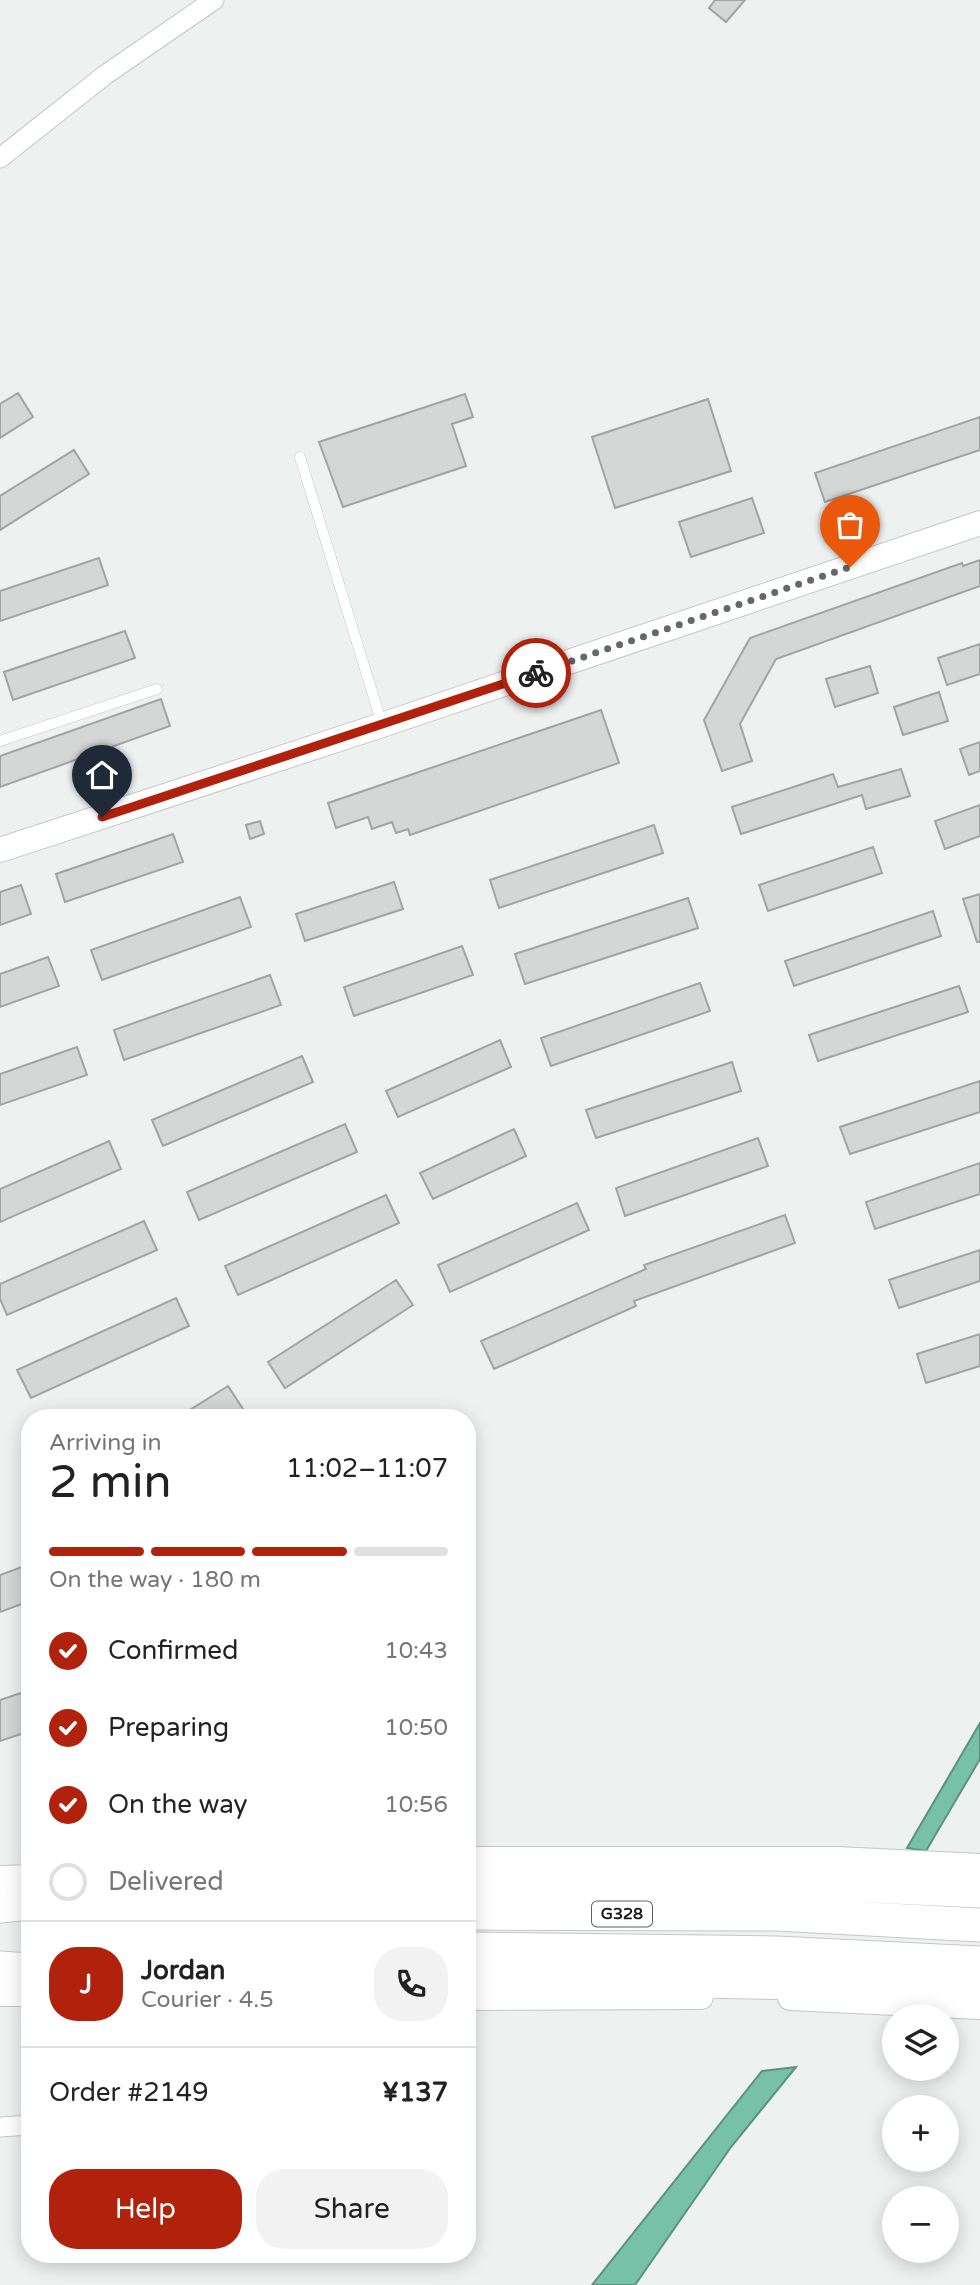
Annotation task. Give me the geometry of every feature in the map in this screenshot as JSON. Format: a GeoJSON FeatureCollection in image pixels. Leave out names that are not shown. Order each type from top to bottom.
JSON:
{"type":"FeatureCollection","features":[{"type":"Feature","properties":{"kind":"highway"},"geometry":{"type":"LineString","coordinates":[[476,1884],[608,1886],[765,1881],[980,1891]]}},
{"type":"Feature","properties":{"kind":"highway"},"geometry":{"type":"LineString","coordinates":[[0,1906],[21,1904]]}},
{"type":"Feature","properties":{"kind":"highway","name":"G328"},"geometry":{"type":"LineString","coordinates":[[476,1913],[777,1914],[980,1925]]}},
{"type":"Feature","properties":{"kind":"highway"},"geometry":{"type":"LineString","coordinates":[[0,1917],[21,1916]]}},
{"type":"Feature","properties":{"kind":"highway","name":"G328"},"geometry":{"type":"LineString","coordinates":[[476,1949],[776,1952],[980,1963]]}},
{"type":"Feature","properties":{"kind":"highway"},"geometry":{"type":"LineString","coordinates":[[0,1956],[21,1955]]}},
{"type":"Feature","properties":{"kind":"highway"},"geometry":{"type":"LineString","coordinates":[[0,1968],[21,1969]]}},
{"type":"Feature","properties":{"kind":"highway"},"geometry":{"type":"LineString","coordinates":[[476,1977],[980,1986]]}},
{"type":"Feature","properties":{"kind":"street"},"geometry":{"type":"LineString","coordinates":[[0,158],[105,75],[214,0]]}},
{"type":"Feature","properties":{"kind":"street"},"geometry":{"type":"LineString","coordinates":[[0,850],[382,725],[980,523]]}},
{"type":"Feature","properties":{"kind":"street"},"geometry":{"type":"LineString","coordinates":[[476,1859],[837,1859],[980,1866]]}},
{"type":"Feature","properties":{"kind":"street"},"geometry":{"type":"LineString","coordinates":[[0,1878],[21,1877]]}},
{"type":"Feature","properties":{"kind":"street"},"geometry":{"type":"LineString","coordinates":[[0,1994],[21,1994]]}},
{"type":"Feature","properties":{"kind":"street"},"geometry":{"type":"LineString","coordinates":[[476,1998],[753,1997],[980,2007]]}},
{"type":"Feature","properties":{"kind":"street"},"geometry":{"type":"LineString","coordinates":[[0,2127],[21,2126]]}},
{"type":"Feature","properties":{"kind":"lane"},"geometry":{"type":"LineString","coordinates":[[300,457],[382,725]]}},
{"type":"Feature","properties":{"kind":"lane"},"geometry":{"type":"LineString","coordinates":[[0,741],[158,689]]}},
{"type":"Feature","properties":{"kind":"shaded area"},"geometry":{"type":"Polygon","coordinates":[[[980,1723],[980,1759],[926,1851],[907,1848],[980,1723]]]}},
{"type":"Feature","properties":{"kind":"shaded area"},"geometry":{"type":"Polygon","coordinates":[[[796,2067],[731,2147],[635,2285],[592,2285],[762,2071],[796,2067]]]}},
{"type":"Feature","properties":{"kind":"building"},"geometry":{"type":"Polygon","coordinates":[[[715,0],[745,0],[726,22],[709,8],[715,0]]]}},
{"type":"Feature","properties":{"kind":"building"},"geometry":{"type":"Polygon","coordinates":[[[18,393],[33,417],[0,438],[0,404],[18,393]]]}},
{"type":"Feature","properties":{"kind":"building"},"geometry":{"type":"Polygon","coordinates":[[[465,394],[473,417],[452,424],[466,466],[343,507],[319,442],[465,394]]]}},
{"type":"Feature","properties":{"kind":"building"},"geometry":{"type":"Polygon","coordinates":[[[708,399],[731,471],[615,508],[592,437],[708,399]]]}},
{"type":"Feature","properties":{"kind":"building"},"geometry":{"type":"Polygon","coordinates":[[[980,417],[980,450],[825,502],[815,473],[980,417]]]}},
{"type":"Feature","properties":{"kind":"building"},"geometry":{"type":"Polygon","coordinates":[[[74,450],[89,474],[0,530],[0,496],[74,450]]]}},
{"type":"Feature","properties":{"kind":"building"},"geometry":{"type":"Polygon","coordinates":[[[752,498],[764,533],[691,557],[679,522],[752,498]]]}},
{"type":"Feature","properties":{"kind":"building"},"geometry":{"type":"Polygon","coordinates":[[[99,558],[108,585],[0,621],[0,591],[99,558]]]}},
{"type":"Feature","properties":{"kind":"building"},"geometry":{"type":"Polygon","coordinates":[[[980,560],[980,586],[776,659],[740,724],[752,761],[722,771],[704,720],[750,638],[962,563],[963,566],[980,560]]]}},
{"type":"Feature","properties":{"kind":"building"},"geometry":{"type":"Polygon","coordinates":[[[125,631],[135,658],[13,700],[4,672],[125,631]]]}},
{"type":"Feature","properties":{"kind":"building"},"geometry":{"type":"Polygon","coordinates":[[[980,644],[980,674],[947,685],[938,658],[980,644]]]}},
{"type":"Feature","properties":{"kind":"building"},"geometry":{"type":"Polygon","coordinates":[[[870,666],[878,693],[835,707],[826,679],[870,666]]]}},
{"type":"Feature","properties":{"kind":"building"},"geometry":{"type":"Polygon","coordinates":[[[939,692],[948,721],[903,735],[894,707],[939,692]]]}},
{"type":"Feature","properties":{"kind":"building"},"geometry":{"type":"Polygon","coordinates":[[[161,699],[170,726],[0,787],[0,756],[161,699]]]}},
{"type":"Feature","properties":{"kind":"building"},"geometry":{"type":"Polygon","coordinates":[[[601,710],[619,763],[410,835],[408,829],[396,833],[392,822],[372,829],[368,817],[336,828],[328,803],[601,710]]]}},
{"type":"Feature","properties":{"kind":"building"},"geometry":{"type":"Polygon","coordinates":[[[980,742],[980,771],[969,775],[960,749],[980,742]]]}},
{"type":"Feature","properties":{"kind":"building"},"geometry":{"type":"Polygon","coordinates":[[[901,769],[910,796],[866,809],[862,795],[741,834],[732,807],[833,774],[838,787],[901,769]]]}},
{"type":"Feature","properties":{"kind":"building"},"geometry":{"type":"Polygon","coordinates":[[[980,805],[980,836],[945,849],[935,821],[980,805]]]}},
{"type":"Feature","properties":{"kind":"building"},"geometry":{"type":"Polygon","coordinates":[[[260,821],[264,834],[250,839],[246,825],[260,821]]]}},
{"type":"Feature","properties":{"kind":"building"},"geometry":{"type":"Polygon","coordinates":[[[654,825],[663,853],[499,908],[490,880],[654,825]]]}},
{"type":"Feature","properties":{"kind":"building"},"geometry":{"type":"Polygon","coordinates":[[[173,834],[183,862],[65,902],[56,874],[173,834]]]}},
{"type":"Feature","properties":{"kind":"building"},"geometry":{"type":"Polygon","coordinates":[[[873,847],[882,873],[768,911],[759,885],[873,847]]]}},
{"type":"Feature","properties":{"kind":"building"},"geometry":{"type":"Polygon","coordinates":[[[394,882],[403,909],[305,941],[296,914],[394,882]]]}},
{"type":"Feature","properties":{"kind":"building"},"geometry":{"type":"Polygon","coordinates":[[[21,885],[31,914],[0,925],[0,892],[21,885]]]}},
{"type":"Feature","properties":{"kind":"building"},"geometry":{"type":"Polygon","coordinates":[[[980,894],[980,942],[977,942],[963,899],[980,894]]]}},
{"type":"Feature","properties":{"kind":"building"},"geometry":{"type":"Polygon","coordinates":[[[240,897],[251,927],[102,980],[91,950],[240,897]]]}},
{"type":"Feature","properties":{"kind":"building"},"geometry":{"type":"Polygon","coordinates":[[[688,898],[698,928],[525,984],[515,954],[688,898]]]}},
{"type":"Feature","properties":{"kind":"building"},"geometry":{"type":"Polygon","coordinates":[[[933,911],[941,936],[794,986],[785,961],[933,911]]]}},
{"type":"Feature","properties":{"kind":"building"},"geometry":{"type":"Polygon","coordinates":[[[462,946],[473,975],[354,1016],[344,987],[462,946]]]}},
{"type":"Feature","properties":{"kind":"building"},"geometry":{"type":"Polygon","coordinates":[[[48,957],[59,986],[0,1007],[0,974],[48,957]]]}},
{"type":"Feature","properties":{"kind":"building"},"geometry":{"type":"Polygon","coordinates":[[[270,975],[281,1005],[124,1060],[114,1030],[270,975]]]}},
{"type":"Feature","properties":{"kind":"building"},"geometry":{"type":"Polygon","coordinates":[[[700,983],[710,1011],[551,1066],[541,1038],[700,983]]]}},
{"type":"Feature","properties":{"kind":"building"},"geometry":{"type":"Polygon","coordinates":[[[959,986],[968,1012],[818,1061],[809,1035],[959,986]]]}},
{"type":"Feature","properties":{"kind":"building"},"geometry":{"type":"Polygon","coordinates":[[[500,1040],[511,1067],[398,1117],[386,1091],[500,1040]]]}},
{"type":"Feature","properties":{"kind":"building"},"geometry":{"type":"Polygon","coordinates":[[[77,1047],[87,1075],[0,1105],[0,1074],[77,1047]]]}},
{"type":"Feature","properties":{"kind":"building"},"geometry":{"type":"Polygon","coordinates":[[[302,1056],[313,1082],[163,1146],[152,1120],[302,1056]]]}},
{"type":"Feature","properties":{"kind":"building"},"geometry":{"type":"Polygon","coordinates":[[[732,1062],[741,1091],[596,1138],[586,1110],[732,1062]]]}},
{"type":"Feature","properties":{"kind":"building"},"geometry":{"type":"Polygon","coordinates":[[[980,1081],[980,1112],[850,1154],[840,1127],[980,1081]]]}},
{"type":"Feature","properties":{"kind":"building"},"geometry":{"type":"Polygon","coordinates":[[[345,1124],[357,1152],[199,1220],[187,1192],[345,1124]]]}},
{"type":"Feature","properties":{"kind":"building"},"geometry":{"type":"Polygon","coordinates":[[[514,1129],[526,1156],[433,1199],[420,1173],[514,1129]]]}},
{"type":"Feature","properties":{"kind":"building"},"geometry":{"type":"Polygon","coordinates":[[[758,1138],[768,1166],[625,1216],[616,1188],[758,1138]]]}},
{"type":"Feature","properties":{"kind":"building"},"geometry":{"type":"Polygon","coordinates":[[[109,1141],[121,1169],[0,1222],[0,1189],[109,1141]]]}},
{"type":"Feature","properties":{"kind":"building"},"geometry":{"type":"Polygon","coordinates":[[[980,1163],[980,1194],[875,1229],[866,1202],[980,1163]]]}},
{"type":"Feature","properties":{"kind":"building"},"geometry":{"type":"Polygon","coordinates":[[[386,1195],[399,1223],[238,1295],[225,1266],[386,1195]]]}},
{"type":"Feature","properties":{"kind":"building"},"geometry":{"type":"Polygon","coordinates":[[[577,1203],[589,1230],[450,1292],[438,1265],[577,1203]]]}},
{"type":"Feature","properties":{"kind":"building"},"geometry":{"type":"Polygon","coordinates":[[[785,1215],[795,1243],[634,1301],[636,1306],[494,1369],[481,1341],[646,1269],[644,1265],[785,1215]]]}},
{"type":"Feature","properties":{"kind":"building"},"geometry":{"type":"Polygon","coordinates":[[[144,1221],[157,1250],[7,1315],[0,1299],[0,1284],[144,1221]]]}},
{"type":"Feature","properties":{"kind":"building"},"geometry":{"type":"Polygon","coordinates":[[[980,1250],[980,1281],[899,1308],[889,1280],[980,1250]]]}},
{"type":"Feature","properties":{"kind":"building"},"geometry":{"type":"Polygon","coordinates":[[[396,1280],[413,1305],[285,1388],[268,1362],[396,1280]]]}},
{"type":"Feature","properties":{"kind":"building"},"geometry":{"type":"Polygon","coordinates":[[[176,1298],[189,1326],[31,1398],[17,1370],[176,1298]]]}},
{"type":"Feature","properties":{"kind":"building"},"geometry":{"type":"Polygon","coordinates":[[[980,1334],[980,1366],[926,1383],[917,1354],[980,1334]]]}},
{"type":"Feature","properties":{"kind":"building"},"geometry":{"type":"Polygon","coordinates":[[[228,1386],[243,1409],[191,1409],[228,1386]]]}},
{"type":"Feature","properties":{"kind":"building"},"geometry":{"type":"Polygon","coordinates":[[[21,1567],[21,1604],[0,1612],[0,1575],[21,1567]]]}},
{"type":"Feature","properties":{"kind":"building"},"geometry":{"type":"Polygon","coordinates":[[[21,1693],[21,1734],[0,1741],[0,1700],[21,1693]]]}},
{"type":"Feature","properties":{"kind":"way so far"},"geometry":{"type":"LineString","coordinates":[[536,673],[850,567]]}},
{"type":"Feature","properties":{"kind":"route"},"geometry":{"type":"LineString","coordinates":[[102,817],[536,673]]}}]}
